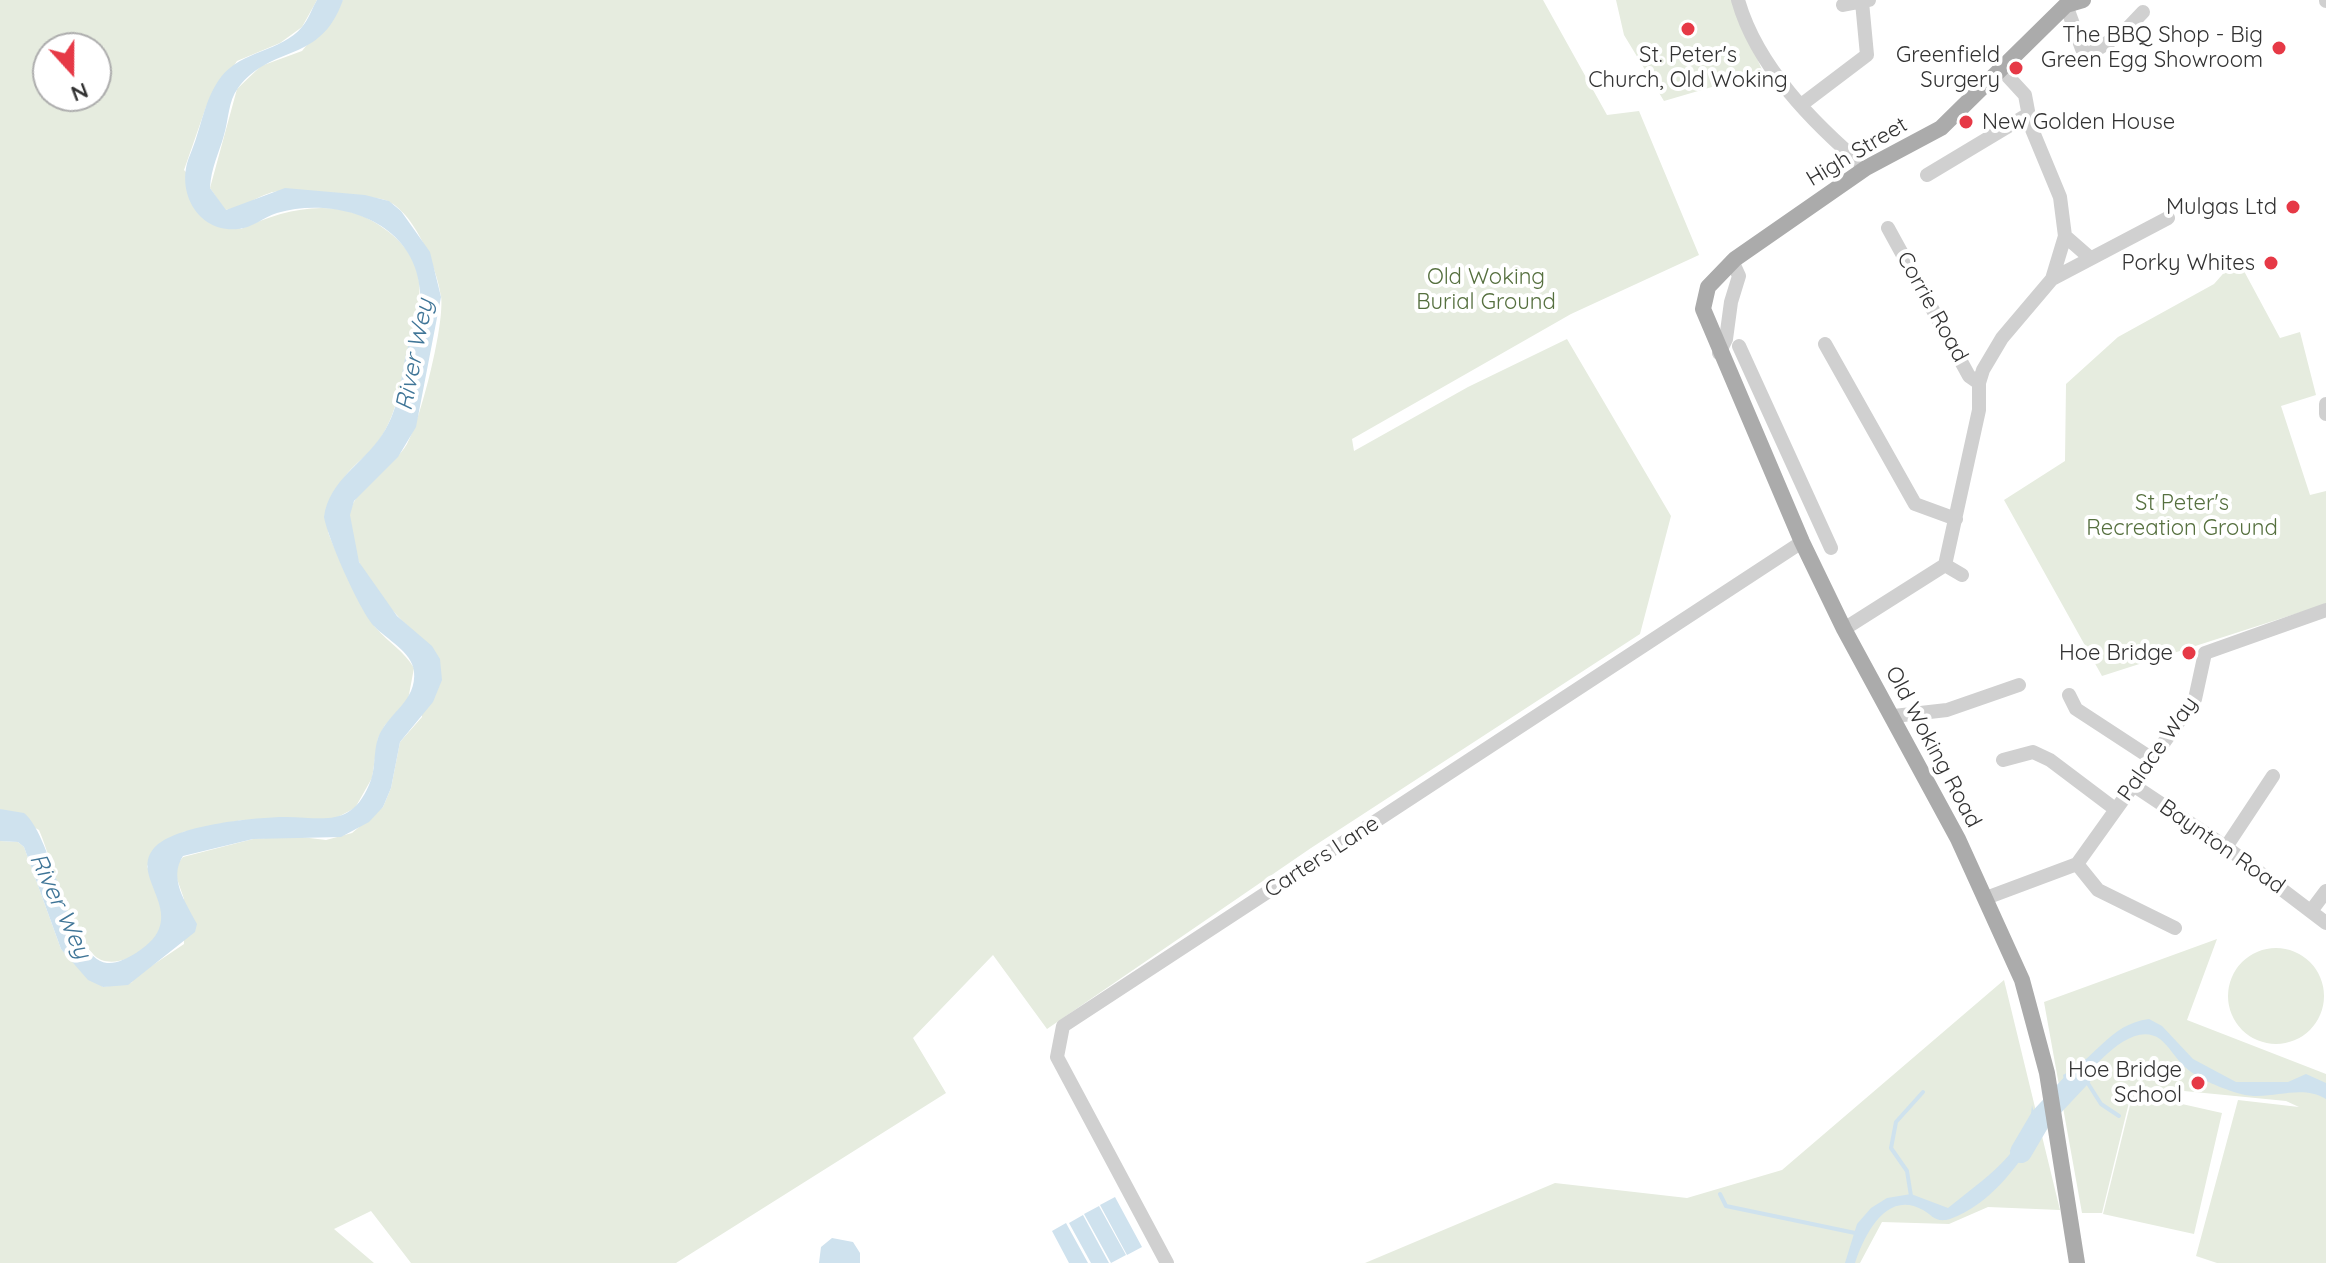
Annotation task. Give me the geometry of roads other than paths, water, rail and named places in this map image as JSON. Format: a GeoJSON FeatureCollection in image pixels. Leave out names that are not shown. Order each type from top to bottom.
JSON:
{"type":"FeatureCollection","features":[{"type":"Feature","properties":{"kind":"main road","name":"High Street"},"geometry":{"type":"LineString","coordinates":[[1726,267],[1866,168],[1941,128],[2070,2]]}},
{"type":"Feature","properties":{"kind":"main road","name":"Old Woking Road"},"geometry":{"type":"LineString","coordinates":[[1726,267],[1708,287],[1703,309],[1719,353],[1763,456],[1844,629],[1894,716],[1986,898],[2022,980],[2047,1073],[2077,1263]]}},
{"type":"Feature","properties":{"kind":"street"},"geometry":{"type":"LineString","coordinates":[[1738,0],[1745,23],[1763,56],[1801,105],[1866,168]]}},
{"type":"Feature","properties":{"kind":"street"},"geometry":{"type":"LineString","coordinates":[[1801,105],[1867,55],[1866,1],[1843,5]]}},
{"type":"Feature","properties":{"kind":"street"},"geometry":{"type":"LineString","coordinates":[[2070,2],[2085,57],[2124,32],[2143,12]]}},
{"type":"Feature","properties":{"kind":"street"},"geometry":{"type":"LineString","coordinates":[[2001,69],[2022,90],[2027,112],[2060,197],[2065,236],[2052,279]]}},
{"type":"Feature","properties":{"kind":"street"},"geometry":{"type":"LineString","coordinates":[[1927,175],[2027,112]]}},
{"type":"Feature","properties":{"kind":"street"},"geometry":{"type":"LineString","coordinates":[[1844,629],[1945,565],[1979,410],[1979,383],[2002,338],[2052,279],[2168,218]]}},
{"type":"Feature","properties":{"kind":"street","name":"Corrie Road"},"geometry":{"type":"LineString","coordinates":[[1888,228],[1969,376],[1979,383]]}},
{"type":"Feature","properties":{"kind":"street"},"geometry":{"type":"LineString","coordinates":[[2065,236],[2089,257]]}},
{"type":"Feature","properties":{"kind":"street"},"geometry":{"type":"LineString","coordinates":[[1719,353],[1726,339],[1731,302],[1739,276],[1726,267]]}},
{"type":"Feature","properties":{"kind":"street"},"geometry":{"type":"LineString","coordinates":[[1825,344],[1915,504],[1956,519]]}},
{"type":"Feature","properties":{"kind":"street"},"geometry":{"type":"LineString","coordinates":[[1739,346],[1831,548]]}},
{"type":"Feature","properties":{"kind":"street"},"geometry":{"type":"LineString","coordinates":[[2326,404],[2326,414]]}},
{"type":"Feature","properties":{"kind":"street"},"geometry":{"type":"LineString","coordinates":[[1763,456],[1784,446]]}},
{"type":"Feature","properties":{"kind":"street","name":"Carters Lane"},"geometry":{"type":"LineString","coordinates":[[1167,1263],[1057,1057],[1063,1026],[1802,542]]}},
{"type":"Feature","properties":{"kind":"street"},"geometry":{"type":"LineString","coordinates":[[1945,565],[1962,575]]}},
{"type":"Feature","properties":{"kind":"street","name":"Palace Way"},"geometry":{"type":"LineString","coordinates":[[2077,864],[2195,699],[2205,653],[2245,636],[2326,610]]}},
{"type":"Feature","properties":{"kind":"street"},"geometry":{"type":"LineString","coordinates":[[1894,716],[1947,710],[2019,685]]}},
{"type":"Feature","properties":{"kind":"street"},"geometry":{"type":"LineString","coordinates":[[2069,695],[2076,709],[2154,760]]}},
{"type":"Feature","properties":{"kind":"street"},"geometry":{"type":"LineString","coordinates":[[2003,760],[2033,752],[2050,760],[2115,809]]}},
{"type":"Feature","properties":{"kind":"street"},"geometry":{"type":"LineString","coordinates":[[2226,847],[2273,776]]}},
{"type":"Feature","properties":{"kind":"street","name":"Baynton Road"},"geometry":{"type":"LineString","coordinates":[[2133,785],[2226,847],[2326,923]]}},
{"type":"Feature","properties":{"kind":"street"},"geometry":{"type":"LineString","coordinates":[[1986,898],[2077,864],[2098,890],[2175,928]]}},
{"type":"Feature","properties":{"kind":"street"},"geometry":{"type":"LineString","coordinates":[[2311,911],[2326,891]]}},
{"type":"Feature","properties":{"kind":"water","name":"River Wey"},"geometry":{"type":"Polygon","coordinates":[[[317,0],[343,0],[322,35],[309,45],[266,64],[238,88],[230,105],[210,188],[226,210],[285,188],[365,195],[389,201],[401,211],[430,252],[441,297],[416,427],[398,457],[354,501],[350,515],[359,562],[397,616],[432,646],[440,659],[442,680],[433,702],[400,742],[391,788],[383,807],[369,822],[341,837],[253,839],[183,856],[177,873],[178,882],[197,924],[195,932],[128,985],[103,987],[88,980],[61,949],[24,847],[18,842],[0,841],[0,809],[24,813],[35,826],[82,941],[93,956],[107,963],[118,962],[153,939],[160,925],[161,912],[148,872],[148,860],[154,848],[178,834],[214,824],[282,817],[333,818],[353,809],[371,780],[378,738],[407,699],[414,682],[409,658],[374,626],[361,606],[338,557],[324,517],[332,493],[382,435],[393,413],[420,305],[415,267],[404,247],[388,231],[369,219],[347,212],[324,208],[300,209],[277,213],[238,229],[211,224],[193,206],[185,181],[186,168],[207,105],[221,77],[240,61],[293,35],[304,24],[317,0]]]}},
{"type":"Feature","properties":{"kind":"water"},"geometry":{"type":"Polygon","coordinates":[[[2149,1019],[2162,1026],[2193,1059],[2236,1082],[2288,1082],[2306,1074],[2326,1083],[2326,1099],[2295,1092],[2252,1096],[2226,1089],[2190,1071],[2160,1039],[2148,1034],[2135,1036],[2108,1053],[2068,1098],[2063,1075],[2123,1028],[2149,1019]]]}},
{"type":"Feature","properties":{"kind":"water"},"geometry":{"type":"Polygon","coordinates":[[[2032,1105],[2039,1135],[1990,1195],[1965,1212],[1945,1220],[1910,1205],[1888,1210],[1878,1218],[1864,1240],[1855,1263],[1845,1263],[1857,1224],[1871,1208],[1887,1198],[1911,1194],[1948,1208],[1989,1175],[2023,1136],[2032,1105]]]}},
{"type":"Feature","properties":{"kind":"water"},"geometry":{"type":"Polygon","coordinates":[[[1115,1197],[1142,1247],[1127,1255],[1100,1205],[1115,1197]]]}},
{"type":"Feature","properties":{"kind":"water"},"geometry":{"type":"Polygon","coordinates":[[[1099,1206],[1126,1255],[1111,1263],[1084,1214],[1099,1206]]]}},
{"type":"Feature","properties":{"kind":"water"},"geometry":{"type":"Polygon","coordinates":[[[1083,1215],[1109,1263],[1091,1263],[1069,1223],[1083,1215]]]}},
{"type":"Feature","properties":{"kind":"water"},"geometry":{"type":"Polygon","coordinates":[[[1066,1223],[1088,1263],[1069,1263],[1052,1231],[1066,1223]]]}},
{"type":"Feature","properties":{"kind":"water"},"geometry":{"type":"Polygon","coordinates":[[[832,1238],[853,1242],[860,1253],[860,1263],[819,1263],[821,1247],[832,1238]]]}},
{"type":"Feature","properties":{"kind":"waterway"},"geometry":{"type":"LineString","coordinates":[[2021,1152],[2041,1118],[2086,1070]]}},
{"type":"Feature","properties":{"kind":"waterway"},"geometry":{"type":"LineString","coordinates":[[2082,1074],[2101,1104],[2119,1116]]}},
{"type":"Feature","properties":{"kind":"waterway"},"geometry":{"type":"LineString","coordinates":[[1911,1196],[1907,1171],[1891,1148],[1896,1122],[1923,1092]]}},
{"type":"Feature","properties":{"kind":"waterway"},"geometry":{"type":"LineString","coordinates":[[1720,1194],[1726,1206],[1860,1234]]}},
{"type":"Feature","properties":{"kind":"place","name":"St. Peter's Church, Old Woking"},"geometry":{"type":"Point","coordinates":[1688,29]}},
{"type":"Feature","properties":{"kind":"place","name":"The BBQ Shop - Big Green Egg Showroom"},"geometry":{"type":"Point","coordinates":[2279,48]}},
{"type":"Feature","properties":{"kind":"place","name":"Greenfield Surgery"},"geometry":{"type":"Point","coordinates":[2016,68]}},
{"type":"Feature","properties":{"kind":"place","name":"New Golden House"},"geometry":{"type":"Point","coordinates":[1966,122]}},
{"type":"Feature","properties":{"kind":"place","name":"Mulgas Ltd"},"geometry":{"type":"Point","coordinates":[2293,207]}},
{"type":"Feature","properties":{"kind":"place","name":"Porky Whites"},"geometry":{"type":"Point","coordinates":[2271,263]}},
{"type":"Feature","properties":{"kind":"place","name":"Hoe Bridge"},"geometry":{"type":"Point","coordinates":[2189,653]}},
{"type":"Feature","properties":{"kind":"place","name":"Hoe Bridge School"},"geometry":{"type":"Point","coordinates":[2198,1083]}},
{"type":"Feature","properties":{"kind":"park label","name":"Old Woking Burial Ground"},"geometry":{"type":"Point","coordinates":[1486,290]}},
{"type":"Feature","properties":{"kind":"park label","name":"St Peter's Recreation Ground"},"geometry":{"type":"Point","coordinates":[2182,516]}}]}
